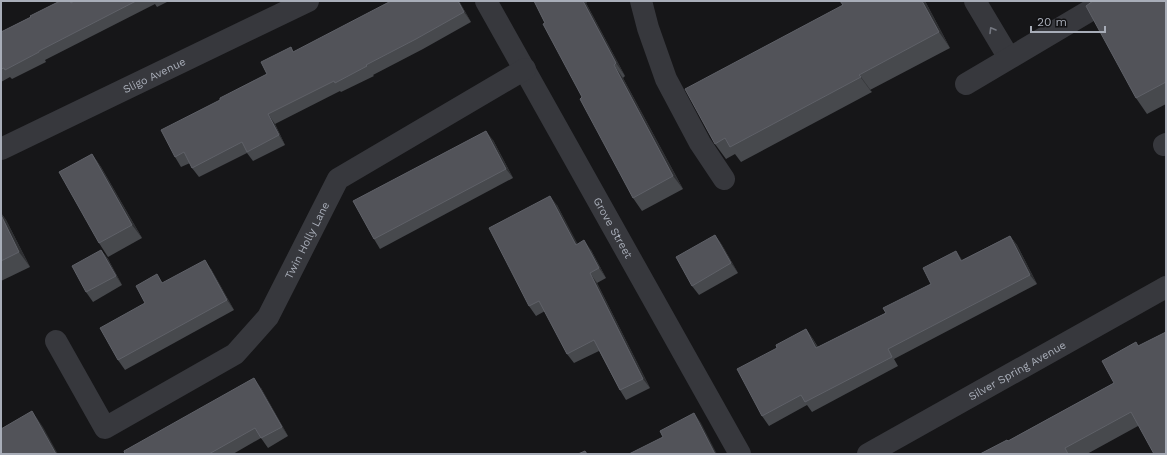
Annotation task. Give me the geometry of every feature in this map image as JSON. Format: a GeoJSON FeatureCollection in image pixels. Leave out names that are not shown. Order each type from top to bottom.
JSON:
{"type":"FeatureCollection","features":[{"type":"Feature","properties":{"kind":"street","name":"Sligo Avenue"},"geometry":{"type":"LineString","coordinates":[[1,149],[308,1]]}},
{"type":"Feature","properties":{"kind":"street","name":"Grove Street"},"geometry":{"type":"LineString","coordinates":[[486,1],[740,454]]}},
{"type":"Feature","properties":{"kind":"street"},"geometry":{"type":"LineString","coordinates":[[641,1],[648,28],[666,79],[700,143],[724,179]]}},
{"type":"Feature","properties":{"kind":"street"},"geometry":{"type":"LineString","coordinates":[[975,1],[1009,58]]}},
{"type":"Feature","properties":{"kind":"street"},"geometry":{"type":"LineString","coordinates":[[966,84],[1106,1]]}},
{"type":"Feature","properties":{"kind":"street","name":"Twin Holly Lane"},"geometry":{"type":"LineString","coordinates":[[56,341],[105,428],[235,354],[268,318],[338,179],[525,69]]}},
{"type":"Feature","properties":{"kind":"street","name":"Silver Spring Avenue"},"geometry":{"type":"LineString","coordinates":[[868,454],[1166,287]]}},
{"type":"Feature","properties":{"kind":"building"},"geometry":{"type":"Polygon","coordinates":[[[60,1],[70,1],[71,3],[74,1],[136,1],[5,70],[4,68],[1,69],[1,32],[60,1]]]}},
{"type":"Feature","properties":{"kind":"building"},"geometry":{"type":"Polygon","coordinates":[[[391,1],[458,1],[464,12],[335,83],[334,81],[268,114],[279,135],[247,152],[242,142],[192,168],[184,152],[175,157],[161,130],[267,74],[261,62],[291,47],[293,52],[391,1]]]}},
{"type":"Feature","properties":{"kind":"building"},"geometry":{"type":"Polygon","coordinates":[[[534,1],[583,1],[616,63],[614,65],[673,176],[633,198],[580,99],[582,97],[543,24],[545,23],[534,1]]]}},
{"type":"Feature","properties":{"kind":"building"},"geometry":{"type":"Polygon","coordinates":[[[840,1],[922,1],[939,32],[859,75],[861,77],[730,147],[725,138],[715,144],[685,89],[843,5],[840,1]]]}},
{"type":"Feature","properties":{"kind":"building"},"geometry":{"type":"Polygon","coordinates":[[[1093,1],[1166,1],[1166,82],[1136,98],[1086,6],[1093,1]]]}},
{"type":"Feature","properties":{"kind":"building"},"geometry":{"type":"Polygon","coordinates":[[[486,131],[506,169],[374,239],[353,201],[486,131]]]}},
{"type":"Feature","properties":{"kind":"building"},"geometry":{"type":"Polygon","coordinates":[[[92,154],[132,225],[99,243],[59,172],[92,154]]]}},
{"type":"Feature","properties":{"kind":"building"},"geometry":{"type":"Polygon","coordinates":[[[550,196],[576,245],[584,240],[599,268],[590,273],[643,379],[620,390],[594,340],[567,354],[539,301],[529,306],[489,228],[550,196]]]}},
{"type":"Feature","properties":{"kind":"building"},"geometry":{"type":"Polygon","coordinates":[[[1,215],[19,252],[1,261],[1,215]]]}},
{"type":"Feature","properties":{"kind":"building"},"geometry":{"type":"Polygon","coordinates":[[[715,235],[731,263],[692,286],[676,257],[715,235]]]}},
{"type":"Feature","properties":{"kind":"building"},"geometry":{"type":"Polygon","coordinates":[[[1010,236],[1030,275],[888,349],[892,357],[805,402],[801,395],[762,416],[737,369],[777,348],[776,345],[806,329],[816,348],[886,313],[883,308],[931,284],[923,268],[956,251],[961,261],[1010,236]]]}},
{"type":"Feature","properties":{"kind":"building"},"geometry":{"type":"Polygon","coordinates":[[[101,250],[116,276],[86,292],[72,266],[101,250]]]}},
{"type":"Feature","properties":{"kind":"building"},"geometry":{"type":"Polygon","coordinates":[[[205,260],[227,300],[118,360],[100,328],[145,303],[136,286],[157,274],[162,283],[205,260]]]}},
{"type":"Feature","properties":{"kind":"building"},"geometry":{"type":"Polygon","coordinates":[[[1166,332],[1166,454],[1154,454],[1131,412],[1065,448],[1068,454],[980,454],[1007,440],[1008,441],[1114,383],[1102,361],[1136,342],[1138,346],[1166,332]]]}},
{"type":"Feature","properties":{"kind":"building"},"geometry":{"type":"Polygon","coordinates":[[[254,378],[282,427],[261,438],[255,428],[209,454],[125,454],[124,451],[254,378]]]}},
{"type":"Feature","properties":{"kind":"building"},"geometry":{"type":"Polygon","coordinates":[[[32,411],[56,454],[1,454],[1,429],[32,411]]]}},
{"type":"Feature","properties":{"kind":"building"},"geometry":{"type":"Polygon","coordinates":[[[694,413],[715,454],[629,454],[663,437],[660,431],[694,413]]]}},
{"type":"Feature","properties":{"kind":"building"},"geometry":{"type":"Polygon","coordinates":[[[585,451],[587,454],[578,454],[585,451]]]}}]}
